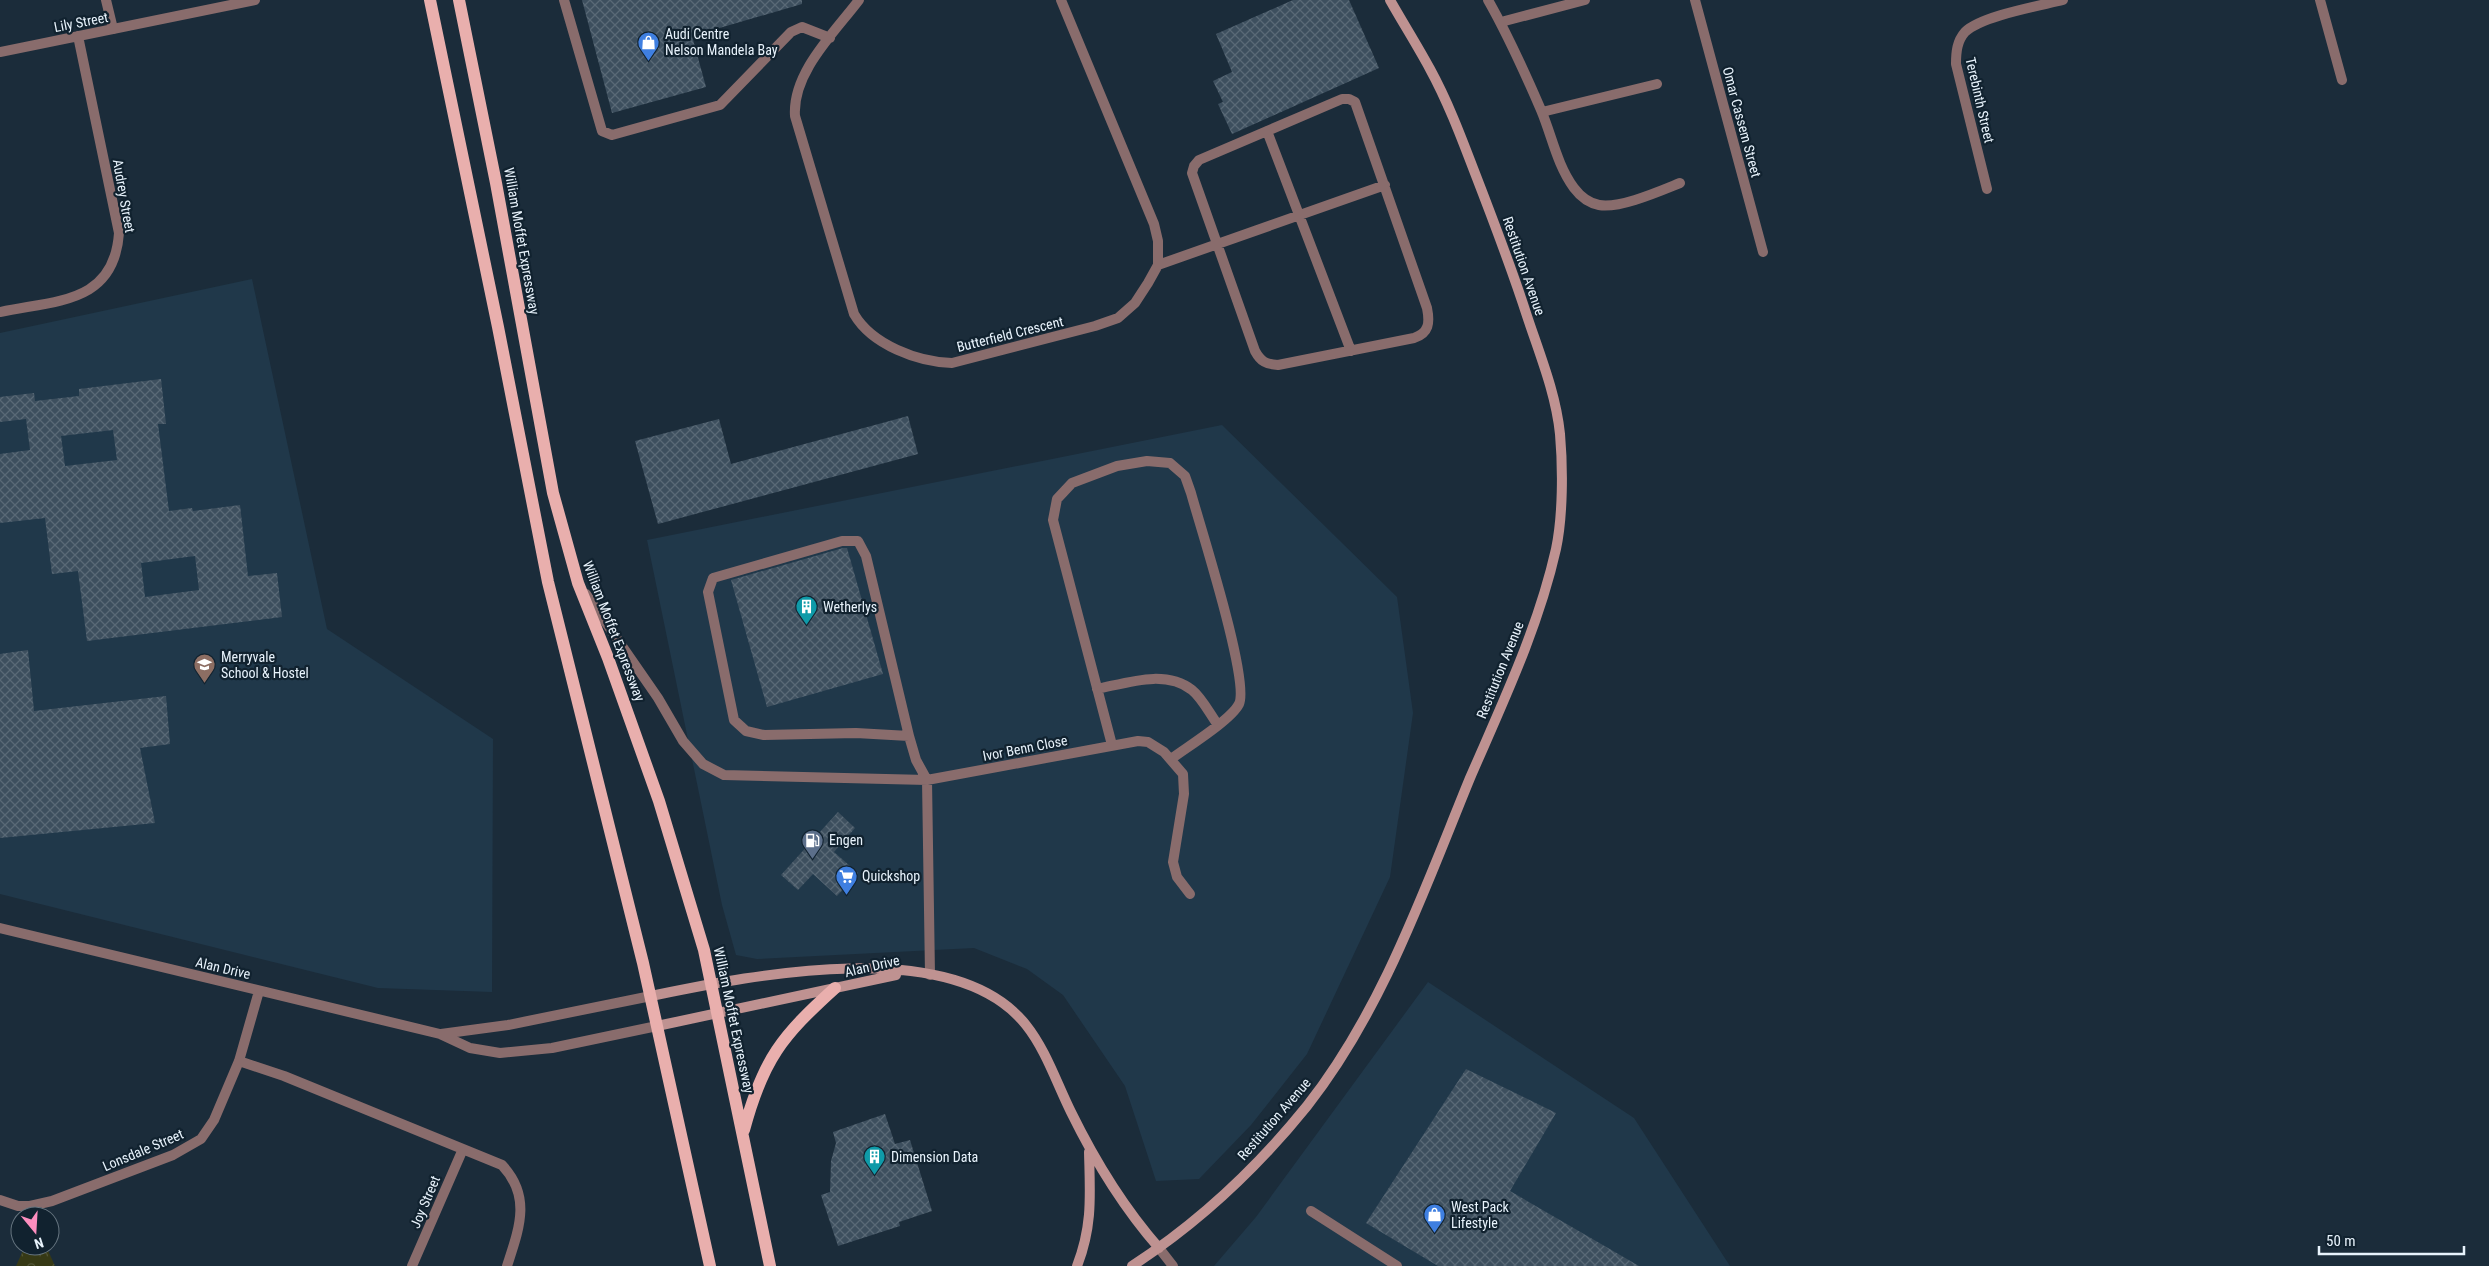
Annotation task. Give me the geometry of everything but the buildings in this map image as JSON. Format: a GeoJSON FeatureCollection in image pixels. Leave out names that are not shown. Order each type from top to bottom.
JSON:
{"type":"FeatureCollection","features":[{"type":"Feature","properties":{"kind":"main road"},"geometry":{"type":"LineString","coordinates":[[430,0],[498,327],[548,582],[650,996],[710,1266]]}},
{"type":"Feature","properties":{"kind":"main road","name":"William Moffet Expressway"},"geometry":{"type":"LineString","coordinates":[[459,0],[494,174],[553,493],[578,582],[608,658],[659,801],[688,893],[719,1013],[770,1266]]}},
{"type":"Feature","properties":{"kind":"main road"},"geometry":{"type":"LineString","coordinates":[[743,1132],[758,1081],[770,1058],[807,1013],[835,988]]}},
{"type":"Feature","properties":{"kind":"street"},"geometry":{"type":"LineString","coordinates":[[106,0],[113,29]]}},
{"type":"Feature","properties":{"kind":"street","name":"Lily Street"},"geometry":{"type":"LineString","coordinates":[[0,52],[255,0]]}},
{"type":"Feature","properties":{"kind":"street"},"geometry":{"type":"LineString","coordinates":[[564,0],[602,131],[612,135],[720,105],[791,32],[802,28],[830,38]]}},
{"type":"Feature","properties":{"kind":"street","name":"Butterfield Crescent"},"geometry":{"type":"LineString","coordinates":[[859,0],[830,38],[798,86],[794,101],[795,116],[854,314],[861,326],[916,358],[931,362],[952,363],[1095,326],[1118,318],[1135,304],[1158,265]]}},
{"type":"Feature","properties":{"kind":"street"},"geometry":{"type":"LineString","coordinates":[[1061,0],[1154,224],[1158,240],[1158,265],[1298,214],[1385,185]]}},
{"type":"Feature","properties":{"kind":"street","name":"Restitution Avenue"},"geometry":{"type":"LineString","coordinates":[[1132,1266],[1159,1248],[1216,1204],[1307,1106],[1343,1054],[1381,984],[1423,892],[1533,627],[1557,546],[1560,497],[1560,434],[1552,393],[1509,258],[1457,128],[1431,70],[1390,0]]}},
{"type":"Feature","properties":{"kind":"street"},"geometry":{"type":"LineString","coordinates":[[1488,0],[1501,22],[1542,112],[1560,163],[1574,189],[1587,200],[1599,205],[1612,205],[1680,183]]}},
{"type":"Feature","properties":{"kind":"street"},"geometry":{"type":"LineString","coordinates":[[1501,22],[1586,0]]}},
{"type":"Feature","properties":{"kind":"street","name":"Omar Cassem Street"},"geometry":{"type":"LineString","coordinates":[[1695,0],[1763,252]]}},
{"type":"Feature","properties":{"kind":"street","name":"Terebinth Street"},"geometry":{"type":"LineString","coordinates":[[1987,189],[1956,64],[1957,46],[1966,31],[1986,20],[2063,0]]}},
{"type":"Feature","properties":{"kind":"street"},"geometry":{"type":"LineString","coordinates":[[2320,0],[2342,80]]}},
{"type":"Feature","properties":{"kind":"street","name":"Audrey Street"},"geometry":{"type":"LineString","coordinates":[[0,312],[79,295],[94,289],[105,277],[118,250],[119,234],[78,36]]}},
{"type":"Feature","properties":{"kind":"street"},"geometry":{"type":"LineString","coordinates":[[1542,112],[1657,84]]}},
{"type":"Feature","properties":{"kind":"street"},"geometry":{"type":"LineString","coordinates":[[1342,99],[1349,99],[1354,102],[1385,185],[1427,308],[1428,328],[1423,335],[1414,338],[1278,366],[1260,361],[1254,351],[1192,173],[1194,166],[1199,160],[1342,99]]}},
{"type":"Feature","properties":{"kind":"street"},"geometry":{"type":"LineString","coordinates":[[1267,131],[1350,351]]}},
{"type":"Feature","properties":{"kind":"street"},"geometry":{"type":"LineString","coordinates":[[1112,746],[1053,520],[1057,499],[1072,483],[1117,466],[1147,461],[1170,463],[1185,476],[1238,664],[1242,695],[1238,706],[1218,725],[1171,759]]}},
{"type":"Feature","properties":{"kind":"street"},"geometry":{"type":"LineString","coordinates":[[909,736],[856,732],[764,735],[746,731],[734,720],[708,592],[713,578],[842,541],[858,541],[866,556],[909,736],[916,760],[927,780],[930,975]]}},
{"type":"Feature","properties":{"kind":"street","name":"Ivor Benn Close"},"geometry":{"type":"LineString","coordinates":[[578,582],[658,698],[683,741],[703,764],[724,774],[927,780],[1138,741],[1148,742],[1156,746],[1171,759],[1183,774],[1185,782],[1174,868],[1181,885],[1190,894]]}},
{"type":"Feature","properties":{"kind":"street"},"geometry":{"type":"LineString","coordinates":[[1097,689],[1153,678],[1175,681],[1193,690],[1218,725]]}},
{"type":"Feature","properties":{"kind":"street","name":"Alan Drive"},"geometry":{"type":"LineString","coordinates":[[0,928],[440,1034],[470,1048],[500,1053],[552,1048],[909,972]]}},
{"type":"Feature","properties":{"kind":"street","name":"Alan Drive"},"geometry":{"type":"LineString","coordinates":[[440,1034],[508,1025],[742,978],[851,968],[909,972]]}},
{"type":"Feature","properties":{"kind":"street"},"geometry":{"type":"LineString","coordinates":[[909,972],[962,982],[980,989],[1007,1006],[1026,1025],[1045,1056],[1099,1167],[1142,1229],[1173,1266]]}},
{"type":"Feature","properties":{"kind":"street","name":"Lonsdale Street"},"geometry":{"type":"LineString","coordinates":[[0,1200],[18,1206],[30,1206],[52,1201],[189,1148],[210,1129],[239,1061],[258,991]]}},
{"type":"Feature","properties":{"kind":"street"},"geometry":{"type":"LineString","coordinates":[[239,1061],[284,1076],[500,1164],[508,1172],[517,1187],[522,1210],[518,1235],[507,1266]]}},
{"type":"Feature","properties":{"kind":"street"},"geometry":{"type":"LineString","coordinates":[[1077,1266],[1086,1240],[1090,1220],[1090,1148]]}},
{"type":"Feature","properties":{"kind":"street","name":"Joy Street"},"geometry":{"type":"LineString","coordinates":[[412,1266],[462,1149]]}},
{"type":"Feature","properties":{"kind":"street"},"geometry":{"type":"LineString","coordinates":[[1311,1210],[1397,1266]]}},
{"type":"Feature","properties":{"kind":"shaded area","name":"Merryvale School & Hostel"},"geometry":{"type":"Polygon","coordinates":[[[252,279],[327,629],[493,739],[492,992],[378,988],[0,894],[0,333],[252,279]]]}},
{"type":"Feature","properties":{"kind":"shaded area"},"geometry":{"type":"Polygon","coordinates":[[[1222,425],[1397,597],[1413,713],[1390,877],[1307,1054],[1251,1125],[1199,1179],[1156,1181],[1125,1086],[1063,995],[1027,969],[974,948],[757,959],[736,955],[722,905],[647,540],[1222,425]]]}},
{"type":"Feature","properties":{"kind":"shaded area"},"geometry":{"type":"Polygon","coordinates":[[[1428,982],[1634,1118],[1730,1266],[1214,1266],[1256,1217],[1428,982]]]}},
{"type":"Feature","properties":{"kind":"green space"},"geometry":{"type":"Polygon","coordinates":[[[20,1256],[50,1256],[55,1266],[16,1266],[20,1256]]]}},
{"type":"Feature","properties":{"kind":"place","name":"Audi Centre Nelson Mandela Bay"},"geometry":{"type":"Point","coordinates":[649,61]}},
{"type":"Feature","properties":{"kind":"place","name":"Wetherlys"},"geometry":{"type":"Point","coordinates":[807,626]}},
{"type":"Feature","properties":{"kind":"place","name":"Merryvale School & Hostel"},"geometry":{"type":"Point","coordinates":[205,684]}},
{"type":"Feature","properties":{"kind":"place","name":"Engen"},"geometry":{"type":"Point","coordinates":[813,859]}},
{"type":"Feature","properties":{"kind":"place","name":"Quickshop"},"geometry":{"type":"Point","coordinates":[846,895]}},
{"type":"Feature","properties":{"kind":"place","name":"Dimension Data"},"geometry":{"type":"Point","coordinates":[875,1176]}},
{"type":"Feature","properties":{"kind":"place","name":"West Pack Lifestyle"},"geometry":{"type":"Point","coordinates":[1435,1234]}}]}
